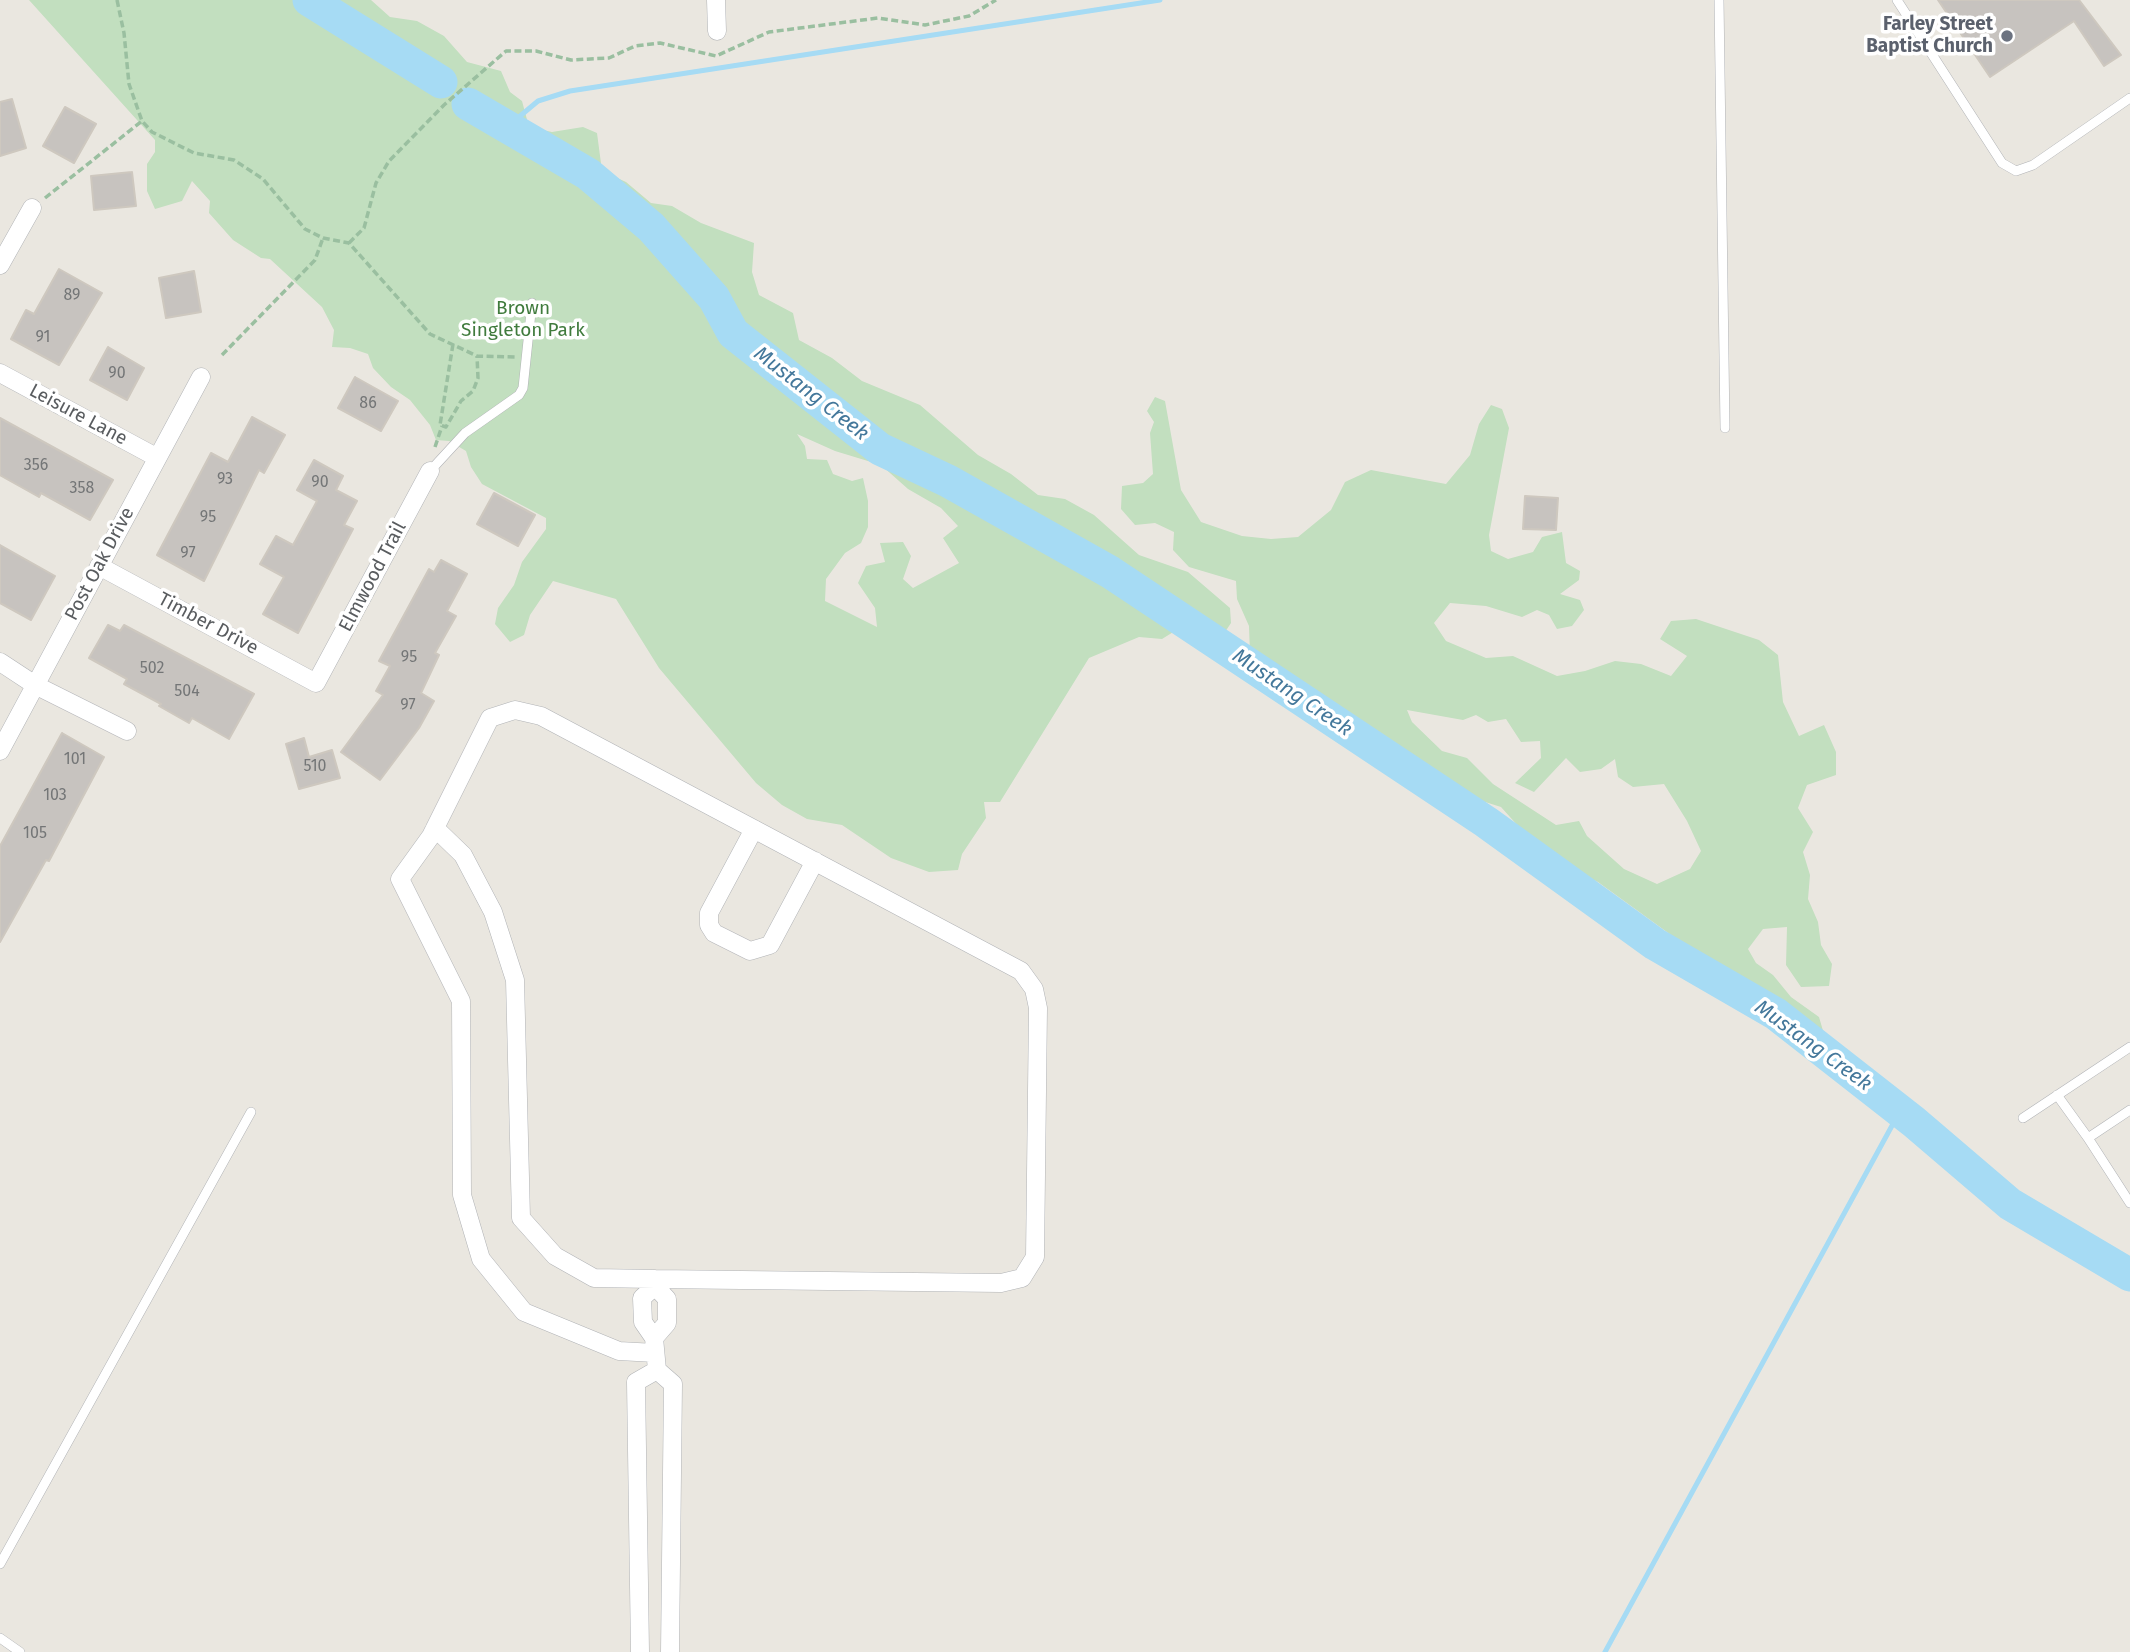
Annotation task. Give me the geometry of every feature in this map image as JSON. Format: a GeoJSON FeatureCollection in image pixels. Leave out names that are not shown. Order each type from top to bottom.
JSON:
{"type":"FeatureCollection","features":[{"type":"Feature","properties":{"kind":"street"},"geometry":{"type":"LineString","coordinates":[[716,0],[717,31]]}},
{"type":"Feature","properties":{"kind":"street"},"geometry":{"type":"LineString","coordinates":[[0,265],[32,208]]}},
{"type":"Feature","properties":{"kind":"street","name":"Leisure Lane"},"geometry":{"type":"LineString","coordinates":[[0,373],[156,457]]}},
{"type":"Feature","properties":{"kind":"street","name":"Post Oak Drive"},"geometry":{"type":"LineString","coordinates":[[0,751],[201,377]]}},
{"type":"Feature","properties":{"kind":"street","name":"Elmwood Trail"},"geometry":{"type":"LineString","coordinates":[[316,683],[430,471]]}},
{"type":"Feature","properties":{"kind":"street","name":"Timber Drive"},"geometry":{"type":"LineString","coordinates":[[99,566],[316,683]]}},
{"type":"Feature","properties":{"kind":"street"},"geometry":{"type":"LineString","coordinates":[[0,662],[36,685],[127,731]]}},
{"type":"Feature","properties":{"kind":"street"},"geometry":{"type":"LineString","coordinates":[[435,828],[463,855],[493,912],[515,980],[522,1218],[555,1256],[594,1278],[655,1283],[1001,1283],[1023,1278],[1035,1257],[1038,1008],[1034,989],[1021,971],[541,716],[515,710],[490,718],[435,828],[400,879],[461,1001],[462,1195],[481,1259],[524,1312],[619,1351],[656,1354]]}},
{"type":"Feature","properties":{"kind":"street"},"geometry":{"type":"LineString","coordinates":[[754,829],[709,913],[709,925],[714,933],[750,951],[760,951],[770,945],[815,861]]}},
{"type":"Feature","properties":{"kind":"street"},"geometry":{"type":"LineString","coordinates":[[655,1283],[642,1298],[643,1322],[656,1354],[673,1384],[670,1652]]}},
{"type":"Feature","properties":{"kind":"street"},"geometry":{"type":"LineString","coordinates":[[640,1652],[636,1382],[656,1354]]}},
{"type":"Feature","properties":{"kind":"lane"},"geometry":{"type":"LineString","coordinates":[[1719,0],[1725,428]]}},
{"type":"Feature","properties":{"kind":"lane"},"geometry":{"type":"LineString","coordinates":[[1897,0],[2002,163],[2016,171],[2033,165],[2130,99]]}},
{"type":"Feature","properties":{"kind":"lane"},"geometry":{"type":"LineString","coordinates":[[430,471],[465,433],[519,395],[523,388],[533,303]]}},
{"type":"Feature","properties":{"kind":"lane"},"geometry":{"type":"LineString","coordinates":[[2023,1118],[2130,1047]]}},
{"type":"Feature","properties":{"kind":"lane"},"geometry":{"type":"LineString","coordinates":[[2057,1095],[2130,1203]]}},
{"type":"Feature","properties":{"kind":"lane"},"geometry":{"type":"LineString","coordinates":[[2088,1138],[2130,1110]]}},
{"type":"Feature","properties":{"kind":"lane"},"geometry":{"type":"LineString","coordinates":[[0,1563],[251,1112]]}},
{"type":"Feature","properties":{"kind":"lane"},"geometry":{"type":"LineString","coordinates":[[0,1638],[20,1652]]}},
{"type":"Feature","properties":{"kind":"path"},"geometry":{"type":"LineString","coordinates":[[117,0],[124,33],[129,84],[142,121],[152,132],[194,153],[234,160],[263,178],[305,229],[323,238],[349,243],[430,334],[477,356],[526,358]]}},
{"type":"Feature","properties":{"kind":"path"},"geometry":{"type":"LineString","coordinates":[[349,243],[364,228],[376,183],[389,162],[444,105],[506,51],[536,51],[571,60],[609,58],[635,46],[660,43],[716,56],[769,32],[878,18],[925,25],[969,16],[996,0]]}},
{"type":"Feature","properties":{"kind":"path"},"geometry":{"type":"LineString","coordinates":[[32,208],[142,121]]}},
{"type":"Feature","properties":{"kind":"path"},"geometry":{"type":"LineString","coordinates":[[222,355],[315,260],[323,238]]}},
{"type":"Feature","properties":{"kind":"path"},"geometry":{"type":"LineString","coordinates":[[453,344],[440,425],[446,427],[461,401],[473,391],[478,378],[477,356]]}},
{"type":"Feature","properties":{"kind":"green space","name":"Brown Singleton Park"},"geometry":{"type":"Polygon","coordinates":[[[29,0],[371,0],[390,17],[417,21],[444,36],[467,62],[501,71],[510,92],[522,101],[529,127],[552,132],[583,127],[597,133],[602,171],[626,182],[651,203],[672,206],[701,223],[754,243],[752,272],[759,295],[793,313],[799,340],[832,358],[862,381],[920,405],[978,455],[1011,474],[1038,495],[1065,499],[1094,515],[1139,555],[1188,572],[1230,608],[1231,623],[1225,632],[1213,635],[1191,621],[1162,639],[1139,637],[1089,658],[1000,802],[984,802],[986,818],[962,854],[958,870],[929,872],[891,858],[842,825],[807,819],[782,805],[756,783],[659,668],[616,599],[553,581],[530,615],[524,635],[510,642],[495,624],[498,608],[514,585],[522,562],[546,529],[546,518],[482,484],[471,467],[466,451],[449,441],[436,440],[430,425],[410,400],[391,387],[373,368],[368,354],[350,348],[332,347],[334,330],[322,307],[270,259],[261,258],[233,240],[209,213],[210,201],[192,181],[182,201],[155,209],[147,191],[147,164],[155,152],[155,140],[29,0]],[[797,434],[805,446],[807,459],[827,460],[833,474],[852,481],[863,478],[868,501],[868,527],[861,543],[845,553],[826,579],[825,601],[877,627],[875,608],[858,583],[866,566],[885,562],[880,543],[903,542],[911,556],[903,579],[913,588],[959,563],[943,538],[958,526],[941,508],[908,489],[881,465],[835,451],[797,434]]]}},
{"type":"Feature","properties":{"kind":"green space"},"geometry":{"type":"Polygon","coordinates":[[[1155,397],[1165,401],[1181,490],[1201,522],[1242,536],[1271,539],[1298,537],[1331,510],[1345,482],[1371,470],[1446,484],[1470,455],[1479,424],[1491,405],[1502,409],[1509,428],[1489,535],[1491,551],[1508,559],[1533,552],[1542,537],[1562,532],[1566,563],[1580,571],[1579,580],[1560,594],[1580,600],[1584,610],[1572,626],[1557,629],[1549,615],[1537,610],[1522,617],[1486,606],[1450,603],[1434,623],[1446,641],[1486,658],[1513,656],[1557,676],[1585,671],[1615,661],[1641,664],[1671,676],[1687,656],[1660,639],[1671,621],[1696,619],[1759,640],[1778,655],[1783,702],[1799,736],[1824,725],[1836,752],[1836,775],[1807,785],[1798,808],[1813,832],[1803,852],[1810,875],[1808,899],[1818,922],[1821,945],[1832,964],[1829,986],[1801,987],[1786,965],[1787,927],[1763,929],[1748,949],[1756,963],[1773,975],[1791,997],[1819,1017],[1824,1034],[1803,1027],[1787,1010],[1759,995],[1730,970],[1700,956],[1598,882],[1546,857],[1501,807],[1403,776],[1354,753],[1338,711],[1250,654],[1249,626],[1237,599],[1236,581],[1189,567],[1173,550],[1174,532],[1155,523],[1135,525],[1121,509],[1122,486],[1143,483],[1153,474],[1150,433],[1154,422],[1147,411],[1155,397]],[[1407,710],[1412,722],[1442,751],[1467,758],[1493,784],[1556,825],[1579,821],[1587,836],[1624,869],[1657,884],[1690,869],[1701,851],[1687,821],[1664,784],[1633,787],[1618,777],[1615,759],[1601,769],[1580,772],[1566,758],[1534,792],[1515,783],[1541,758],[1540,741],[1521,742],[1506,719],[1488,722],[1476,715],[1463,720],[1407,710]]]}},
{"type":"Feature","properties":{"kind":"building","name":"Farley Street Baptist Church"},"geometry":{"type":"Polygon","coordinates":[[[1938,0],[2079,0],[2121,55],[2104,66],[2074,21],[1990,77],[1938,0]]]}},
{"type":"Feature","properties":{"kind":"building"},"geometry":{"type":"Polygon","coordinates":[[[12,99],[26,148],[0,156],[0,102],[12,99]]]}},
{"type":"Feature","properties":{"kind":"building"},"geometry":{"type":"Polygon","coordinates":[[[65,107],[96,124],[74,163],[43,146],[65,107]]]}},
{"type":"Feature","properties":{"kind":"building"},"geometry":{"type":"Polygon","coordinates":[[[132,172],[136,206],[94,210],[91,176],[132,172]]]}},
{"type":"Feature","properties":{"kind":"building"},"geometry":{"type":"Polygon","coordinates":[[[59,269],[102,293],[59,365],[11,339],[26,310],[34,314],[59,269]]]}},
{"type":"Feature","properties":{"kind":"building"},"geometry":{"type":"Polygon","coordinates":[[[194,271],[201,312],[166,318],[159,278],[194,271]]]}},
{"type":"Feature","properties":{"kind":"building"},"geometry":{"type":"Polygon","coordinates":[[[108,347],[144,368],[127,400],[90,380],[108,347]]]}},
{"type":"Feature","properties":{"kind":"building"},"geometry":{"type":"Polygon","coordinates":[[[355,377],[398,401],[381,431],[338,408],[355,377]]]}},
{"type":"Feature","properties":{"kind":"building"},"geometry":{"type":"Polygon","coordinates":[[[252,417],[285,435],[264,473],[259,470],[204,581],[157,555],[211,453],[228,462],[252,417]]]}},
{"type":"Feature","properties":{"kind":"building"},"geometry":{"type":"Polygon","coordinates":[[[0,418],[113,480],[90,520],[41,493],[39,497],[0,475],[0,418]]]}},
{"type":"Feature","properties":{"kind":"building"},"geometry":{"type":"Polygon","coordinates":[[[314,460],[343,476],[336,490],[357,501],[344,525],[353,529],[298,633],[263,614],[284,577],[260,564],[276,536],[293,545],[317,501],[297,490],[314,460]]]}},
{"type":"Feature","properties":{"kind":"building"},"geometry":{"type":"Polygon","coordinates":[[[494,493],[535,515],[518,546],[477,524],[494,493]]]}},
{"type":"Feature","properties":{"kind":"building"},"geometry":{"type":"Polygon","coordinates":[[[1525,496],[1558,498],[1556,530],[1523,529],[1525,496]]]}},
{"type":"Feature","properties":{"kind":"building"},"geometry":{"type":"Polygon","coordinates":[[[0,545],[55,576],[31,620],[0,603],[0,545]]]}},
{"type":"Feature","properties":{"kind":"building"},"geometry":{"type":"Polygon","coordinates":[[[441,560],[467,574],[447,611],[456,616],[435,653],[439,655],[421,693],[434,701],[419,728],[380,780],[341,752],[383,695],[376,691],[390,666],[379,661],[429,569],[434,572],[441,560]]]}},
{"type":"Feature","properties":{"kind":"building"},"geometry":{"type":"Polygon","coordinates":[[[108,625],[120,631],[124,625],[254,694],[229,739],[192,718],[189,723],[159,706],[161,704],[124,684],[127,679],[89,658],[108,625]]]}},
{"type":"Feature","properties":{"kind":"building"},"geometry":{"type":"Polygon","coordinates":[[[62,733],[104,757],[49,861],[46,860],[0,942],[0,846],[62,733]]]}},
{"type":"Feature","properties":{"kind":"building"},"geometry":{"type":"Polygon","coordinates":[[[304,738],[309,757],[332,750],[340,778],[299,789],[286,744],[304,738]]]}},
{"type":"Feature","properties":{"kind":"waterway","name":"Mustang Creek"},"geometry":{"type":"LineString","coordinates":[[309,0],[441,82]]}},
{"type":"Feature","properties":{"kind":"waterway"},"geometry":{"type":"LineString","coordinates":[[507,127],[538,101],[570,91],[1160,0]]}},
{"type":"Feature","properties":{"kind":"waterway","name":"Mustang Creek"},"geometry":{"type":"LineString","coordinates":[[468,104],[588,174],[651,227],[714,298],[733,333],[880,449],[948,481],[1110,572],[1486,822],[1655,944],[1776,1014],[1914,1122],[2010,1204],[2130,1275]]}},
{"type":"Feature","properties":{"kind":"waterway"},"geometry":{"type":"LineString","coordinates":[[1605,1652],[1900,1111]]}},
{"type":"Feature","properties":{"kind":"place","name":"Farley Street Baptist Church"},"geometry":{"type":"Point","coordinates":[2007,36]}}]}
